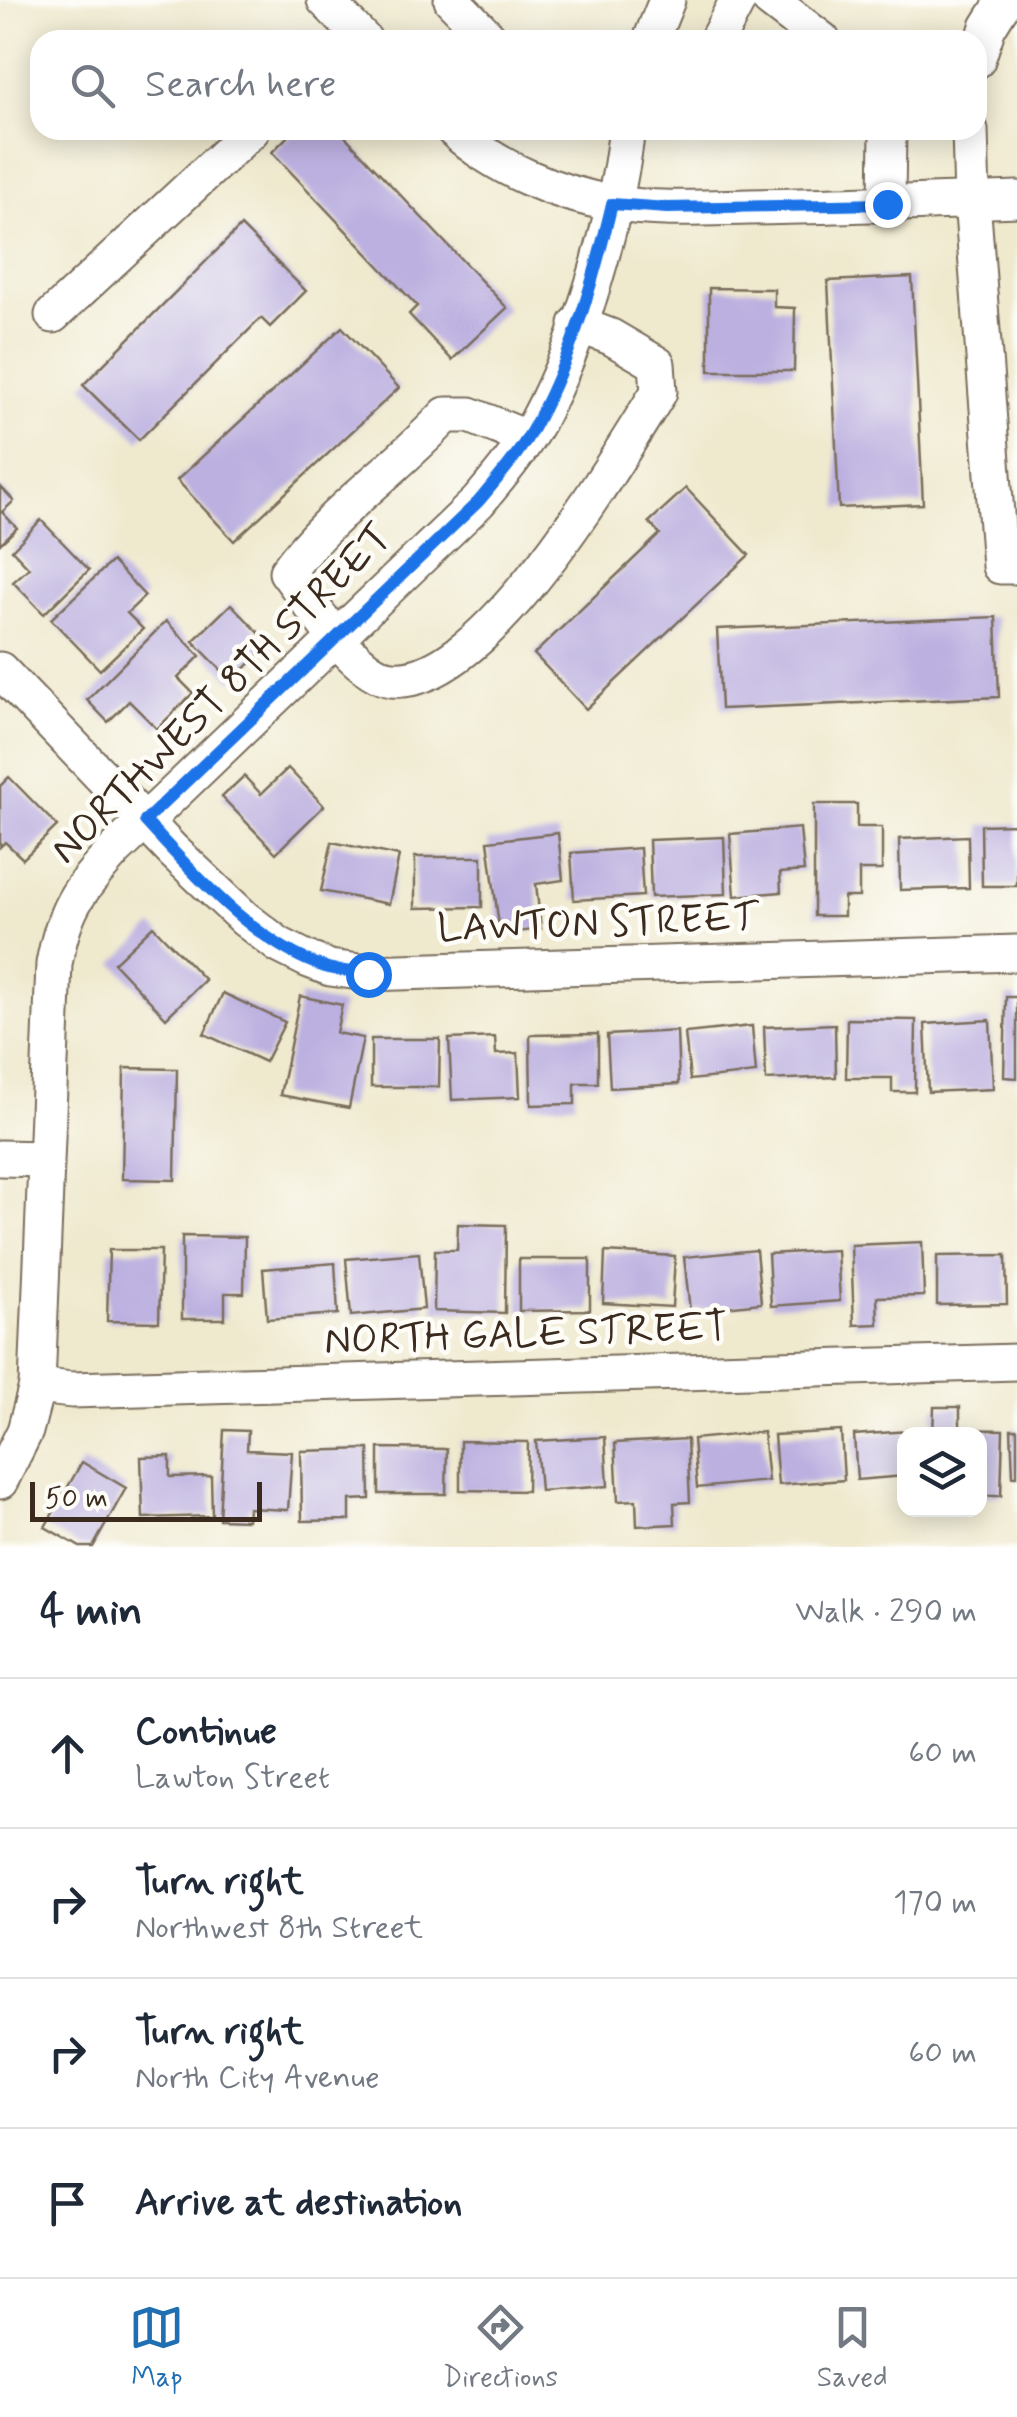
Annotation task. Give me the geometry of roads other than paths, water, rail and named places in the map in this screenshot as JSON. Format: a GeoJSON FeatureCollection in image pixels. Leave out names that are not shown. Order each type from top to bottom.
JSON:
{"type":"FeatureCollection","features":[{"type":"Feature","properties":{"kind":"street"},"geometry":{"type":"LineString","coordinates":[[324,0],[349,30]]}},
{"type":"Feature","properties":{"kind":"street"},"geometry":{"type":"LineString","coordinates":[[452,0],[481,30]]}},
{"type":"Feature","properties":{"kind":"street"},"geometry":{"type":"LineString","coordinates":[[655,30],[667,0]]}},
{"type":"Feature","properties":{"kind":"street"},"geometry":{"type":"LineString","coordinates":[[720,30],[738,0]]}},
{"type":"Feature","properties":{"kind":"street"},"geometry":{"type":"LineString","coordinates":[[770,0],[809,30]]}},
{"type":"Feature","properties":{"kind":"street"},"geometry":{"type":"LineString","coordinates":[[987,31],[1005,0]]}},
{"type":"Feature","properties":{"kind":"street"},"geometry":{"type":"LineString","coordinates":[[53,315],[241,140]]}},
{"type":"Feature","properties":{"kind":"street"},"geometry":{"type":"LineString","coordinates":[[468,140],[549,187],[612,204],[667,208],[1017,199]]}},
{"type":"Feature","properties":{"kind":"street","name":"NORTHWEST 8TH STREET"},"geometry":{"type":"LineString","coordinates":[[0,1482],[25,1431],[37,1386],[54,964],[68,910],[85,882],[145,821],[478,502],[526,438],[544,406],[590,290],[625,140]]}},
{"type":"Feature","properties":{"kind":"street"},"geometry":{"type":"LineString","coordinates":[[887,204],[888,140]]}},
{"type":"Feature","properties":{"kind":"street"},"geometry":{"type":"LineString","coordinates":[[970,140],[1000,566],[1017,566]]}},
{"type":"Feature","properties":{"kind":"street"},"geometry":{"type":"LineString","coordinates":[[526,438],[470,415],[446,415],[426,438],[309,542],[287,572],[336,637],[370,669],[389,679],[434,670],[473,643],[563,544],[659,392],[657,364],[611,337],[577,324]]}},
{"type":"Feature","properties":{"kind":"street","name":"LAWTON STREET"},"geometry":{"type":"LineString","coordinates":[[0,670],[245,919],[278,945],[330,968],[368,974],[1017,952]]}},
{"type":"Feature","properties":{"kind":"street"},"geometry":{"type":"LineString","coordinates":[[0,1158],[45,1160]]}},
{"type":"Feature","properties":{"kind":"street","name":"NORTH GALE STREET"},"geometry":{"type":"LineString","coordinates":[[37,1386],[72,1390],[1017,1362]]}}]}
